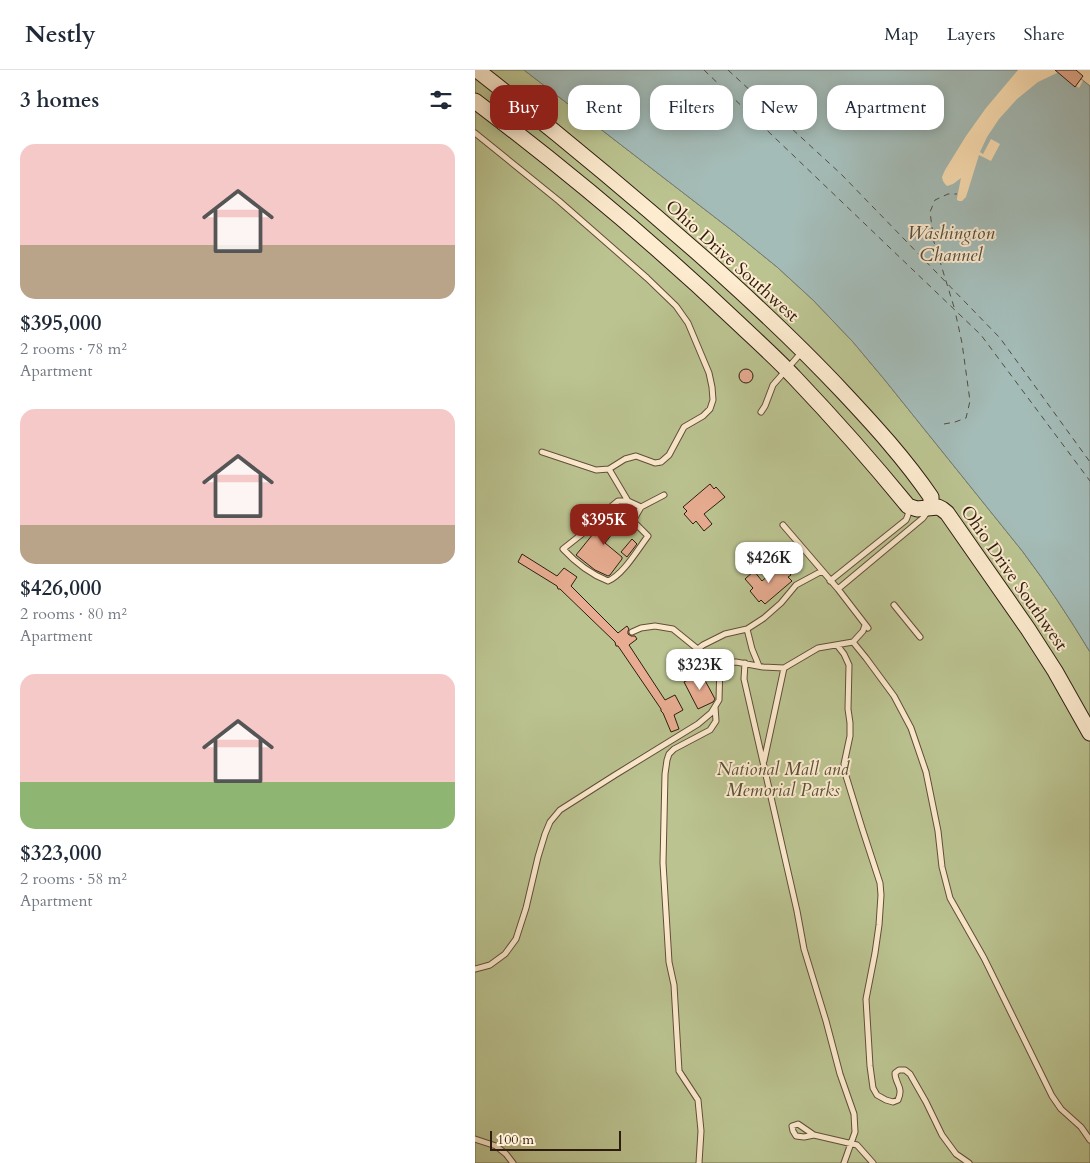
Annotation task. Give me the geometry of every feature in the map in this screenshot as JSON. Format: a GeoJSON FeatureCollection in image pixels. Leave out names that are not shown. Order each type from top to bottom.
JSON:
{"type":"FeatureCollection","features":[{"type":"Feature","properties":{"kind":"street","name":"Ohio Drive Southwest"},"geometry":{"type":"LineString","coordinates":[[477,70],[531,112],[671,229],[750,299],[867,417],[906,463],[931,497],[930,507]]}},
{"type":"Feature","properties":{"kind":"street"},"geometry":{"type":"LineString","coordinates":[[475,101],[520,135],[629,224],[713,300],[786,369],[865,454],[908,506]]}},
{"type":"Feature","properties":{"kind":"street","name":"Ohio Drive Southwest"},"geometry":{"type":"LineString","coordinates":[[908,506],[917,509],[942,508],[952,519],[1028,629],[1055,671],[1090,733]]}},
{"type":"Feature","properties":{"kind":"lane"},"geometry":{"type":"LineString","coordinates":[[475,134],[559,201],[676,306],[687,323],[709,373],[713,400],[710,409],[703,416],[684,427],[669,455],[661,462],[655,463],[636,456],[625,459],[609,469],[596,470],[542,452]]}},
{"type":"Feature","properties":{"kind":"lane"},"geometry":{"type":"LineString","coordinates":[[761,412],[773,385],[803,351]]}},
{"type":"Feature","properties":{"kind":"lane"},"geometry":{"type":"LineString","coordinates":[[609,469],[628,501]]}},
{"type":"Feature","properties":{"kind":"lane"},"geometry":{"type":"LineString","coordinates":[[641,507],[628,501],[618,501],[563,549],[574,561],[595,576],[608,581],[625,566],[648,536],[633,521],[641,507],[664,495]]}},
{"type":"Feature","properties":{"kind":"lane"},"geometry":{"type":"LineString","coordinates":[[830,581],[906,520],[908,506]]}},
{"type":"Feature","properties":{"kind":"lane"},"geometry":{"type":"LineString","coordinates":[[838,590],[923,518],[930,507]]}},
{"type":"Feature","properties":{"kind":"lane"},"geometry":{"type":"LineString","coordinates":[[632,632],[641,628],[655,626],[673,629],[705,655],[720,663],[737,662],[784,668],[818,648],[853,642],[867,626],[783,525]]}},
{"type":"Feature","properties":{"kind":"lane"},"geometry":{"type":"LineString","coordinates":[[698,649],[725,634],[747,629],[764,618],[781,603],[796,585],[822,571]]}},
{"type":"Feature","properties":{"kind":"lane"},"geometry":{"type":"LineString","coordinates":[[894,605],[920,637]]}},
{"type":"Feature","properties":{"kind":"lane"},"geometry":{"type":"LineString","coordinates":[[747,629],[759,666]]}},
{"type":"Feature","properties":{"kind":"lane"},"geometry":{"type":"LineString","coordinates":[[853,642],[894,696],[911,728],[926,772],[938,831],[942,867],[950,898],[984,958],[1052,1096],[1061,1109],[1081,1127],[1090,1140]]}},
{"type":"Feature","properties":{"kind":"lane"},"geometry":{"type":"LineString","coordinates":[[837,645],[849,665],[848,709],[850,736],[844,764],[846,776],[880,882],[881,894],[879,925],[866,1000],[873,1088],[877,1095],[886,1100],[893,1102],[898,1100],[901,1094],[900,1085],[895,1079],[895,1073],[899,1070],[905,1070],[910,1074],[926,1102],[942,1135],[957,1154],[969,1163]]}},
{"type":"Feature","properties":{"kind":"lane"},"geometry":{"type":"LineString","coordinates":[[475,969],[490,965],[505,954],[516,939],[526,908],[538,857],[550,822],[561,810],[698,724],[711,713],[719,700],[720,663]]}},
{"type":"Feature","properties":{"kind":"lane"},"geometry":{"type":"LineString","coordinates":[[745,663],[744,679],[764,761],[804,949],[840,1074],[854,1114],[855,1132],[844,1163]]}},
{"type":"Feature","properties":{"kind":"lane"},"geometry":{"type":"LineString","coordinates":[[764,761],[784,668]]}},
{"type":"Feature","properties":{"kind":"lane"},"geometry":{"type":"LineString","coordinates":[[699,1163],[701,1130],[697,1100],[679,1071],[674,985],[669,954],[663,863],[665,774],[669,754],[674,749],[710,730],[716,721],[715,707]]}},
{"type":"Feature","properties":{"kind":"lane"},"geometry":{"type":"LineString","coordinates":[[814,1135],[857,1146],[873,1163]]}},
{"type":"Feature","properties":{"kind":"lane"},"geometry":{"type":"LineString","coordinates":[[475,1140],[496,1146],[513,1163]]}},
{"type":"Feature","properties":{"kind":"green space","name":"National Mall and Memorial Parks"},"geometry":{"type":"Polygon","coordinates":[[[475,70],[524,70],[543,85],[490,85],[490,130],[558,130],[558,96],[568,104],[568,130],[602,130],[777,267],[813,300],[853,342],[884,379],[1023,552],[1058,601],[1090,652],[1090,1163],[475,1163],[475,70]]]}},
{"type":"Feature","properties":{"kind":"water","name":"Washington Channel"},"geometry":{"type":"Polygon","coordinates":[[[524,70],[1070,70],[1090,86],[1090,652],[1058,601],[1023,552],[853,342],[813,300],[777,267],[602,130],[640,130],[640,85],[568,85],[568,104],[558,96],[558,85],[543,85],[524,70]]]}},
{"type":"Feature","properties":{"kind":"pier"},"geometry":{"type":"Polygon","coordinates":[[[1018,70],[1070,70],[1083,81],[1079,88],[1059,72],[1038,82],[1017,99],[999,119],[980,152],[983,154],[991,139],[1000,144],[991,161],[979,155],[966,197],[959,201],[957,198],[961,178],[947,186],[942,177],[945,170],[986,108],[1018,70]]]}},
{"type":"Feature","properties":{"kind":"building"},"geometry":{"type":"Polygon","coordinates":[[[1055,70],[1076,70],[1083,76],[1075,87],[1055,70]]]}},
{"type":"Feature","properties":{"kind":"building"},"geometry":{"type":"Polygon","coordinates":[[[743,369],[749,369],[753,376],[749,383],[743,383],[739,379],[739,373],[743,369]]]}},
{"type":"Feature","properties":{"kind":"building"},"geometry":{"type":"Polygon","coordinates":[[[710,484],[714,489],[716,487],[725,497],[704,514],[712,524],[704,531],[696,521],[693,524],[684,514],[687,511],[683,507],[710,484]]]}},
{"type":"Feature","properties":{"kind":"building"},"geometry":{"type":"Polygon","coordinates":[[[620,505],[630,511],[605,543],[622,559],[608,576],[595,570],[576,555],[593,534],[596,536],[620,505]]]}},
{"type":"Feature","properties":{"kind":"building"},"geometry":{"type":"Polygon","coordinates":[[[632,539],[637,544],[627,557],[621,552],[632,539]]]}},
{"type":"Feature","properties":{"kind":"building"},"geometry":{"type":"Polygon","coordinates":[[[522,554],[557,576],[564,568],[577,577],[571,586],[618,633],[627,626],[629,629],[628,634],[635,636],[637,639],[629,645],[665,700],[675,695],[683,710],[674,715],[679,729],[671,732],[661,709],[615,642],[557,586],[518,562],[522,554]]]}},
{"type":"Feature","properties":{"kind":"building"},"geometry":{"type":"Polygon","coordinates":[[[782,564],[791,575],[788,577],[792,581],[765,604],[761,600],[759,602],[750,591],[753,588],[745,579],[754,571],[762,581],[782,564]]]}},
{"type":"Feature","properties":{"kind":"building"},"geometry":{"type":"Polygon","coordinates":[[[701,673],[715,699],[713,702],[698,709],[684,682],[701,673]]]}},
{"type":"Feature","properties":{"kind":"ferry route"},"geometry":{"type":"LineString","coordinates":[[704,70],[981,335],[1090,481]]}},
{"type":"Feature","properties":{"kind":"ferry route"},"geometry":{"type":"LineString","coordinates":[[728,70],[841,174],[1000,338],[1090,462]]}},
{"type":"Feature","properties":{"kind":"ferry route"},"geometry":{"type":"LineString","coordinates":[[954,307],[934,242],[930,212],[935,200],[948,194],[957,194]]}},
{"type":"Feature","properties":{"kind":"ferry route"},"geometry":{"type":"LineString","coordinates":[[944,424],[966,418],[970,401],[962,343],[955,311]]}}]}
